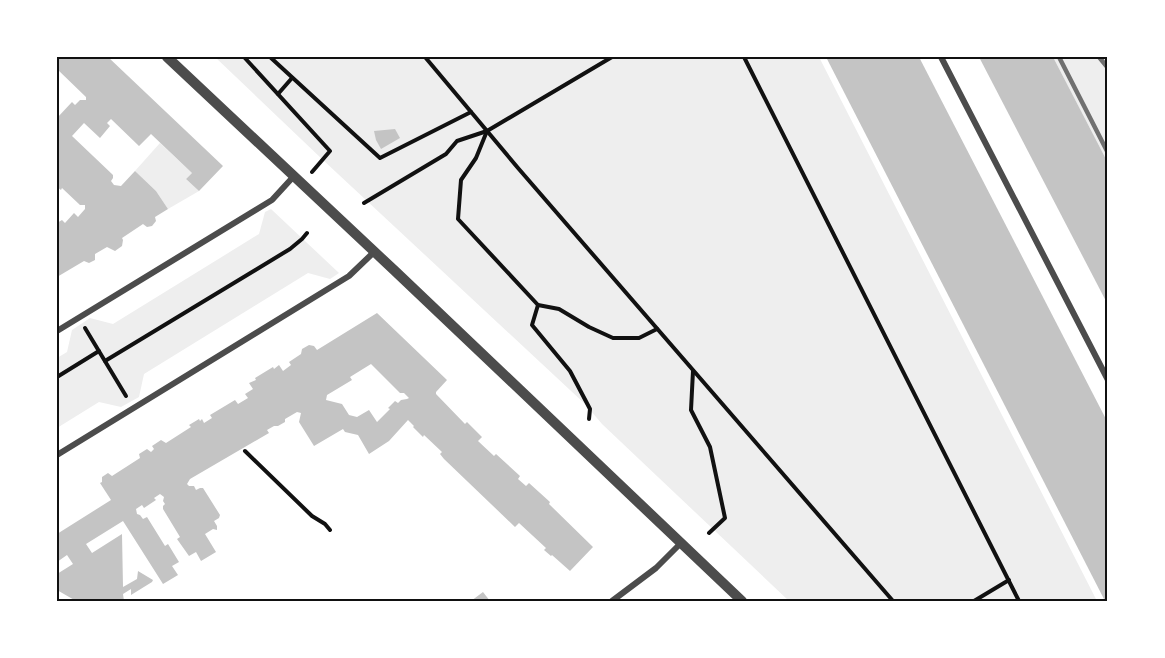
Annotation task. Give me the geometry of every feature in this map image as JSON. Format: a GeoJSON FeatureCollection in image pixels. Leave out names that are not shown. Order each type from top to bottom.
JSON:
{"type":"FeatureCollection","features":[{"type":"Feature","properties":{"kind":"street"},"geometry":{"type":"LineString","coordinates":[[167,57],[742,601]]}},
{"type":"Feature","properties":{"kind":"street"},"geometry":{"type":"LineString","coordinates":[[941,57],[1108,380]]}},
{"type":"Feature","properties":{"kind":"street"},"geometry":{"type":"LineString","coordinates":[[57,331],[272,200],[294,176]]}},
{"type":"Feature","properties":{"kind":"street"},"geometry":{"type":"LineString","coordinates":[[57,455],[349,276],[374,252]]}},
{"type":"Feature","properties":{"kind":"street"},"geometry":{"type":"LineString","coordinates":[[612,601],[656,568],[682,542]]}},
{"type":"Feature","properties":{"kind":"path"},"geometry":{"type":"LineString","coordinates":[[244,57],[330,151],[319,164]]}},
{"type":"Feature","properties":{"kind":"path"},"geometry":{"type":"LineString","coordinates":[[270,57],[380,158],[471,112]]}},
{"type":"Feature","properties":{"kind":"path"},"geometry":{"type":"LineString","coordinates":[[424,57],[893,601]]}},
{"type":"Feature","properties":{"kind":"path"},"geometry":{"type":"LineString","coordinates":[[364,203],[446,154],[458,141],[487,131],[612,57]]}},
{"type":"Feature","properties":{"kind":"path"},"geometry":{"type":"LineString","coordinates":[[744,57],[1019,601]]}},
{"type":"Feature","properties":{"kind":"path"},"geometry":{"type":"LineString","coordinates":[[278,94],[292,78]]}},
{"type":"Feature","properties":{"kind":"path"},"geometry":{"type":"LineString","coordinates":[[487,131],[476,158],[461,180],[458,219],[538,305],[559,309],[613,338],[639,338],[657,329]]}},
{"type":"Feature","properties":{"kind":"path"},"geometry":{"type":"LineString","coordinates":[[105,362],[290,249],[307,233]]}},
{"type":"Feature","properties":{"kind":"path"},"geometry":{"type":"LineString","coordinates":[[538,305],[532,325],[570,370],[590,409],[589,419]]}},
{"type":"Feature","properties":{"kind":"path"},"geometry":{"type":"LineString","coordinates":[[79,318],[134,408]]}},
{"type":"Feature","properties":{"kind":"path"},"geometry":{"type":"LineString","coordinates":[[57,377],[99,351]]}},
{"type":"Feature","properties":{"kind":"path"},"geometry":{"type":"LineString","coordinates":[[693,370],[691,410],[710,447],[725,518],[709,533]]}},
{"type":"Feature","properties":{"kind":"path"},"geometry":{"type":"LineString","coordinates":[[245,451],[312,516],[330,530]]}},
{"type":"Feature","properties":{"kind":"path"},"geometry":{"type":"LineString","coordinates":[[974,601],[1009,580]]}},
{"type":"Feature","properties":{"kind":"shaded area"},"geometry":{"type":"Polygon","coordinates":[[[215,57],[819,57],[1097,601],[789,601],[602,424],[585,404],[215,57]]]}},
{"type":"Feature","properties":{"kind":"shaded area"},"geometry":{"type":"Polygon","coordinates":[[[1053,57],[1108,57],[1108,163],[1053,57]]]}},
{"type":"Feature","properties":{"kind":"shaded area"},"geometry":{"type":"Polygon","coordinates":[[[160,143],[192,173],[186,179],[199,191],[168,209],[156,191],[135,171],[160,143]]]}},
{"type":"Feature","properties":{"kind":"shaded area"},"geometry":{"type":"Polygon","coordinates":[[[271,209],[339,273],[330,279],[308,273],[144,374],[139,397],[121,407],[99,402],[57,428],[57,358],[67,352],[72,330],[90,318],[113,324],[259,234],[265,212],[271,209]]]}},
{"type":"Feature","properties":{"kind":"building"},"geometry":{"type":"Polygon","coordinates":[[[57,57],[108,57],[223,166],[199,191],[186,179],[192,173],[151,134],[139,146],[111,119],[107,123],[110,126],[100,138],[84,123],[72,136],[113,175],[111,181],[114,185],[121,186],[135,171],[156,191],[168,209],[155,217],[156,221],[152,226],[147,227],[143,224],[122,238],[122,246],[115,251],[107,247],[95,254],[95,260],[89,263],[84,261],[57,277],[57,223],[62,220],[65,223],[74,213],[78,217],[85,209],[85,205],[80,205],[62,188],[61,190],[57,187],[57,118],[72,102],[75,105],[80,100],[86,100],[86,97],[57,69],[57,57]]]}},
{"type":"Feature","properties":{"kind":"building"},"geometry":{"type":"Polygon","coordinates":[[[826,57],[919,57],[1108,423],[1108,601],[1105,601],[826,57]]]}},
{"type":"Feature","properties":{"kind":"building"},"geometry":{"type":"Polygon","coordinates":[[[979,57],[1053,57],[1108,163],[1108,305],[979,57]]]}},
{"type":"Feature","properties":{"kind":"building"},"geometry":{"type":"Polygon","coordinates":[[[395,129],[400,138],[381,149],[374,131],[395,129]]]}},
{"type":"Feature","properties":{"kind":"building"},"geometry":{"type":"Polygon","coordinates":[[[377,313],[447,380],[436,394],[465,424],[467,422],[482,437],[478,441],[520,476],[518,479],[526,486],[529,483],[550,502],[549,504],[593,547],[570,571],[544,550],[546,548],[519,523],[515,527],[444,459],[440,454],[442,452],[424,435],[423,437],[408,420],[389,441],[369,454],[358,435],[345,432],[343,429],[314,446],[299,422],[301,413],[297,412],[285,419],[285,422],[267,430],[269,433],[190,479],[187,484],[194,486],[196,490],[203,488],[220,515],[214,521],[217,530],[213,529],[205,534],[216,552],[201,561],[196,552],[189,556],[177,539],[180,537],[163,509],[164,497],[160,494],[154,498],[156,500],[144,508],[142,505],[136,509],[137,514],[143,519],[147,517],[165,546],[168,544],[179,562],[172,566],[178,575],[163,584],[123,521],[86,544],[92,553],[122,534],[123,587],[137,579],[138,571],[153,580],[152,582],[131,595],[131,589],[123,594],[124,601],[76,601],[57,590],[57,574],[73,564],[67,555],[57,562],[57,534],[111,500],[100,483],[102,477],[108,473],[112,476],[140,458],[139,454],[147,449],[151,452],[154,449],[152,446],[161,440],[166,443],[199,419],[200,421],[202,419],[204,423],[212,418],[210,415],[235,400],[238,404],[248,398],[245,394],[253,389],[249,383],[273,367],[274,369],[279,365],[283,371],[291,365],[289,362],[301,354],[302,349],[309,345],[314,346],[317,350],[377,313]],[[371,364],[350,377],[352,380],[327,395],[326,400],[342,404],[349,415],[357,417],[369,410],[377,422],[395,401],[398,403],[409,398],[404,393],[400,393],[371,364]]]}},
{"type":"Feature","properties":{"kind":"building"},"geometry":{"type":"Polygon","coordinates":[[[483,592],[490,601],[471,601],[483,592]]]}},
{"type":"Feature","properties":{"kind":"railway"},"geometry":{"type":"LineString","coordinates":[[1059,57],[1108,153]]}},
{"type":"Feature","properties":{"kind":"railway"},"geometry":{"type":"LineString","coordinates":[[1099,57],[1108,68]]}}]}
